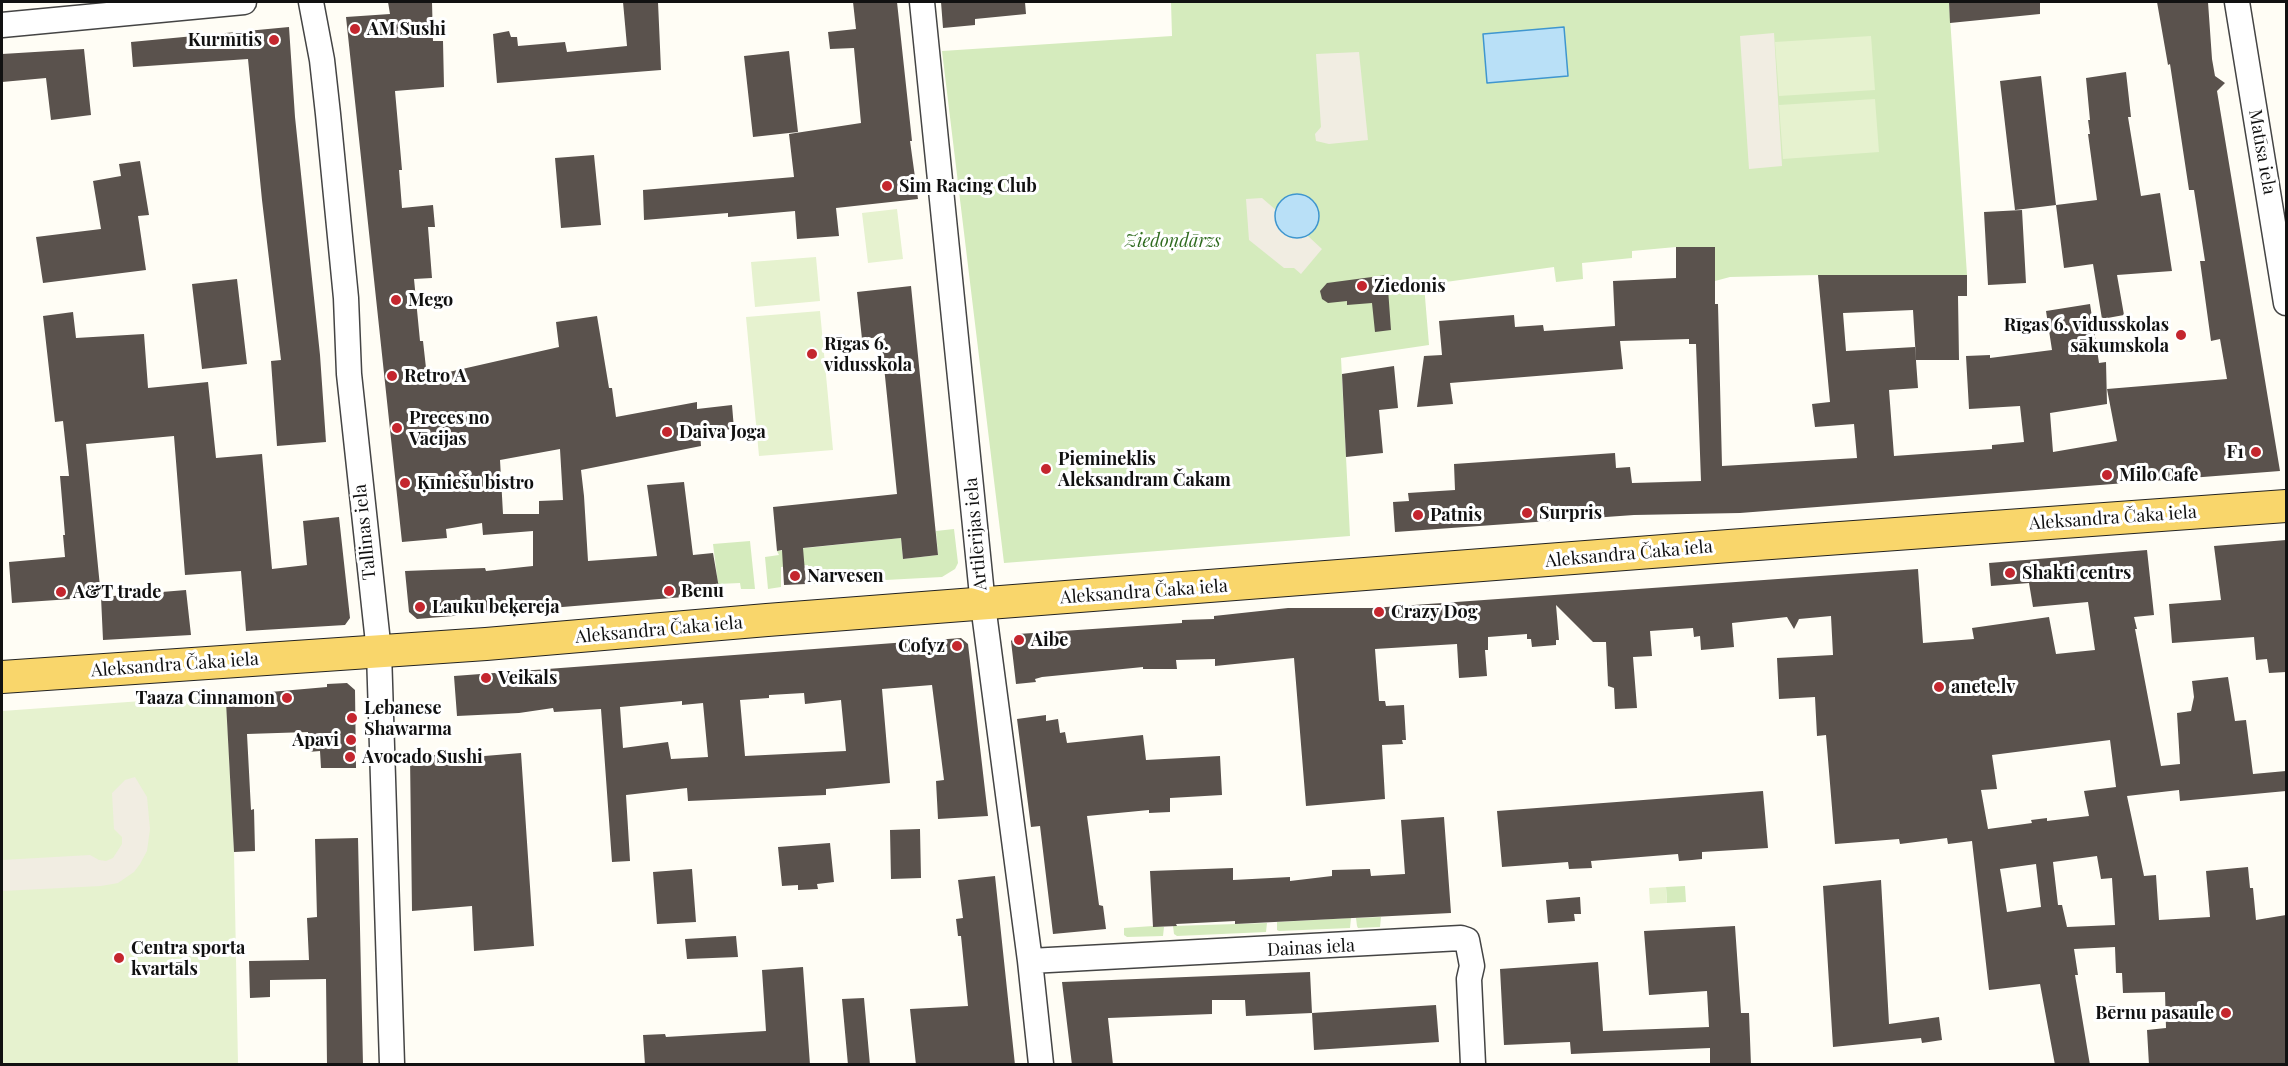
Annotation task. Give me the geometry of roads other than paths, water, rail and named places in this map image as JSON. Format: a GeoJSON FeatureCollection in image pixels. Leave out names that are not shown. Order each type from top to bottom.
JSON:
{"type":"FeatureCollection","features":[{"type":"Feature","properties":{"kind":"main road","name":"Aleksandra Čaka iela"},"geometry":{"type":"LineString","coordinates":[[2,677],[379,652],[1741,545],[2286,506]]}},
{"type":"Feature","properties":{"kind":"street"},"geometry":{"type":"LineString","coordinates":[[2,25],[244,2]]}},
{"type":"Feature","properties":{"kind":"street","name":"Tallinas iela"},"geometry":{"type":"LineString","coordinates":[[311,2],[322,60],[328,114],[346,298],[349,374],[379,652],[392,1065]]}},
{"type":"Feature","properties":{"kind":"street","name":"Artilērijas iela"},"geometry":{"type":"LineString","coordinates":[[922,2],[983,604],[1030,961],[1041,1065]]}},
{"type":"Feature","properties":{"kind":"street","name":"Matīsa iela"},"geometry":{"type":"LineString","coordinates":[[2237,2],[2286,303]]}},
{"type":"Feature","properties":{"kind":"street","name":"Dainas iela"},"geometry":{"type":"LineString","coordinates":[[1030,961],[1461,938],[1467,940],[1472,966],[1469,979],[1473,1065]]}},
{"type":"Feature","properties":{"kind":"water"},"geometry":{"type":"Polygon","coordinates":[[[1564,27],[1568,76],[1487,83],[1483,34],[1564,27]]]}},
{"type":"Feature","properties":{"kind":"water"},"geometry":{"type":"Polygon","coordinates":[[[1297,194],[1312,201],[1319,216],[1312,231],[1297,238],[1282,231],[1275,216],[1282,201],[1297,194]]]}},
{"type":"Feature","properties":{"kind":"place","name":"AM Sushi"},"geometry":{"type":"Point","coordinates":[355,29]}},
{"type":"Feature","properties":{"kind":"place","name":"Kurmītis"},"geometry":{"type":"Point","coordinates":[274,40]}},
{"type":"Feature","properties":{"kind":"place","name":"Sim Racing Club"},"geometry":{"type":"Point","coordinates":[887,186]}},
{"type":"Feature","properties":{"kind":"place","name":"Ziedonis"},"geometry":{"type":"Point","coordinates":[1362,286]}},
{"type":"Feature","properties":{"kind":"place","name":"Mego"},"geometry":{"type":"Point","coordinates":[396,300]}},
{"type":"Feature","properties":{"kind":"place","name":"Rīgas 6. vidusskolas sākumskola"},"geometry":{"type":"Point","coordinates":[2181,335]}},
{"type":"Feature","properties":{"kind":"place","name":"Rīgas 6. vidusskola"},"geometry":{"type":"Point","coordinates":[812,354]}},
{"type":"Feature","properties":{"kind":"place","name":"Retro A"},"geometry":{"type":"Point","coordinates":[392,376]}},
{"type":"Feature","properties":{"kind":"place","name":"Preces no Vācijas"},"geometry":{"type":"Point","coordinates":[397,428]}},
{"type":"Feature","properties":{"kind":"place","name":"Daiva Joga"},"geometry":{"type":"Point","coordinates":[667,432]}},
{"type":"Feature","properties":{"kind":"place","name":"F1"},"geometry":{"type":"Point","coordinates":[2256,452]}},
{"type":"Feature","properties":{"kind":"place","name":"Piemineklis Aleksandram Čakam"},"geometry":{"type":"Point","coordinates":[1046,469]}},
{"type":"Feature","properties":{"kind":"place","name":"Milo Cafe"},"geometry":{"type":"Point","coordinates":[2107,475]}},
{"type":"Feature","properties":{"kind":"place","name":"Ķīniešu bistro"},"geometry":{"type":"Point","coordinates":[405,483]}},
{"type":"Feature","properties":{"kind":"place","name":"Surpris"},"geometry":{"type":"Point","coordinates":[1527,513]}},
{"type":"Feature","properties":{"kind":"place","name":"Patnis"},"geometry":{"type":"Point","coordinates":[1418,515]}},
{"type":"Feature","properties":{"kind":"place","name":"Shakti centrs"},"geometry":{"type":"Point","coordinates":[2010,573]}},
{"type":"Feature","properties":{"kind":"place","name":"Narvesen"},"geometry":{"type":"Point","coordinates":[795,576]}},
{"type":"Feature","properties":{"kind":"place","name":"Benu"},"geometry":{"type":"Point","coordinates":[669,591]}},
{"type":"Feature","properties":{"kind":"place","name":"A&T trade"},"geometry":{"type":"Point","coordinates":[61,592]}},
{"type":"Feature","properties":{"kind":"place","name":"Lauku beķereja"},"geometry":{"type":"Point","coordinates":[420,607]}},
{"type":"Feature","properties":{"kind":"place","name":"Crazy Dog"},"geometry":{"type":"Point","coordinates":[1379,612]}},
{"type":"Feature","properties":{"kind":"place","name":"Aibe"},"geometry":{"type":"Point","coordinates":[1019,640]}},
{"type":"Feature","properties":{"kind":"place","name":"Cofyz"},"geometry":{"type":"Point","coordinates":[957,646]}},
{"type":"Feature","properties":{"kind":"place","name":"Veikals"},"geometry":{"type":"Point","coordinates":[486,678]}},
{"type":"Feature","properties":{"kind":"place","name":"anete.lv"},"geometry":{"type":"Point","coordinates":[1939,687]}},
{"type":"Feature","properties":{"kind":"place","name":"Taaza Cinnamon"},"geometry":{"type":"Point","coordinates":[287,698]}},
{"type":"Feature","properties":{"kind":"place","name":"Lebanese Shawarma"},"geometry":{"type":"Point","coordinates":[352,718]}},
{"type":"Feature","properties":{"kind":"place","name":"Apavi"},"geometry":{"type":"Point","coordinates":[351,740]}},
{"type":"Feature","properties":{"kind":"place","name":"Avocado Sushi"},"geometry":{"type":"Point","coordinates":[350,757]}},
{"type":"Feature","properties":{"kind":"place","name":"Centra sporta kvartāls"},"geometry":{"type":"Point","coordinates":[119,958]}},
{"type":"Feature","properties":{"kind":"place","name":"Bērnu pasaule"},"geometry":{"type":"Point","coordinates":[2226,1013]}},
{"type":"Feature","properties":{"kind":"park label","name":"Ziedoņdārzs"},"geometry":{"type":"Point","coordinates":[1173,241]}}]}
